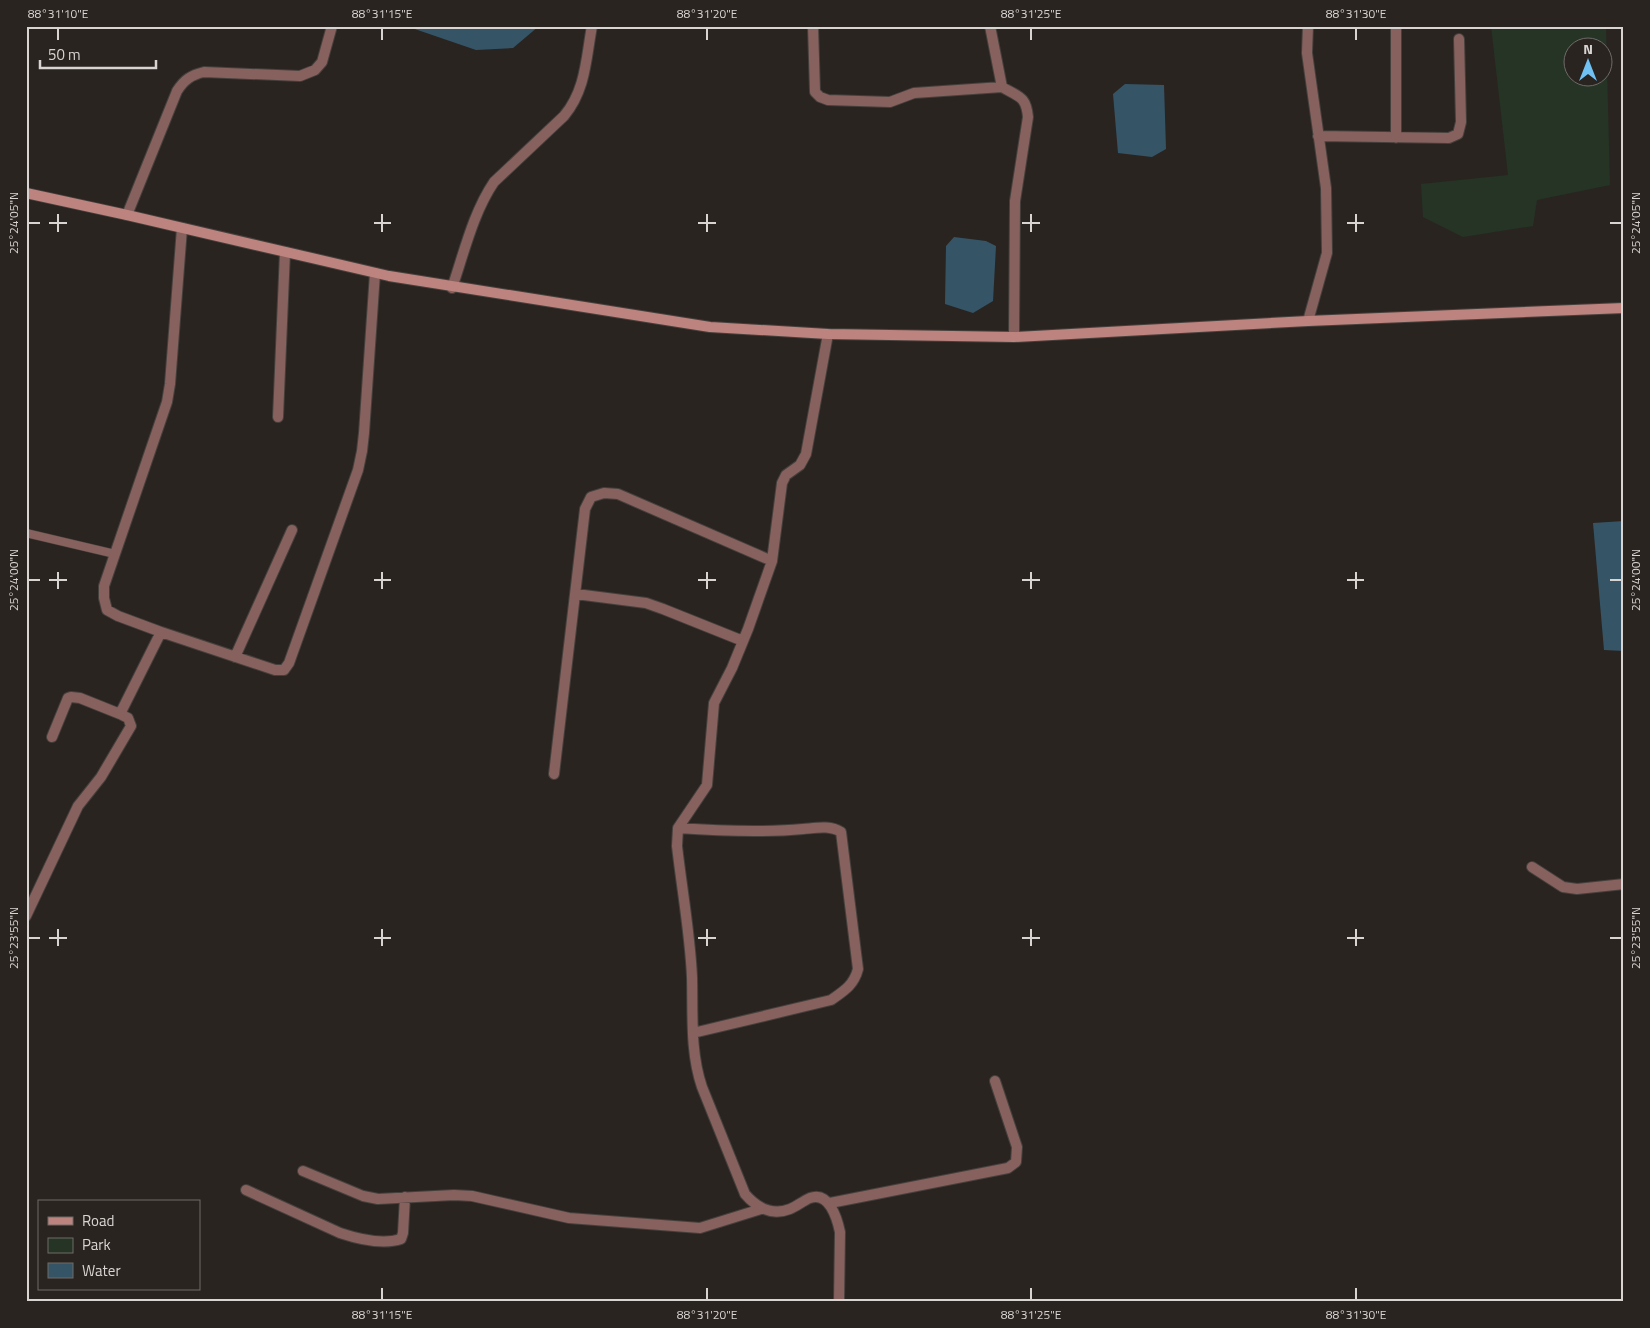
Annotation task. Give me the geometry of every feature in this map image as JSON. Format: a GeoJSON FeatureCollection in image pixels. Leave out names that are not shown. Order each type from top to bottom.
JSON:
{"type":"FeatureCollection","features":[{"type":"Feature","properties":{"kind":"street"},"geometry":{"type":"LineString","coordinates":[[127,215],[177,91],[183,81],[193,75],[204,72],[300,76],[315,70],[322,62],[332,26]]}},
{"type":"Feature","properties":{"kind":"street"},"geometry":{"type":"LineString","coordinates":[[452,288],[487,192],[494,182],[564,116],[579,94],[592,26]]}},
{"type":"Feature","properties":{"kind":"street"},"geometry":{"type":"LineString","coordinates":[[813,26],[815,92],[820,97],[828,100],[890,102],[914,93],[1002,87],[1023,98],[1027,107],[1028,117],[1015,201],[1014,338]]}},
{"type":"Feature","properties":{"kind":"street"},"geometry":{"type":"LineString","coordinates":[[990,26],[1002,87]]}},
{"type":"Feature","properties":{"kind":"street"},"geometry":{"type":"LineString","coordinates":[[1308,26],[1307,53],[1326,188],[1327,253],[1308,321]]}},
{"type":"Feature","properties":{"kind":"street"},"geometry":{"type":"LineString","coordinates":[[1396,26],[1396,138]]}},
{"type":"Feature","properties":{"kind":"street"},"geometry":{"type":"LineString","coordinates":[[1318,136],[1449,138],[1458,134],[1461,122],[1460,39]]}},
{"type":"Feature","properties":{"kind":"street"},"geometry":{"type":"LineString","coordinates":[[26,193],[375,273],[452,288],[710,328],[828,334],[1014,338],[1308,321],[1624,308]]}},
{"type":"Feature","properties":{"kind":"street"},"geometry":{"type":"LineString","coordinates":[[182,228],[167,402],[104,586],[104,598],[107,610],[118,616],[274,670],[284,670],[289,663],[358,470],[362,451],[375,273]]}},
{"type":"Feature","properties":{"kind":"street"},"geometry":{"type":"LineString","coordinates":[[278,417],[285,252]]}},
{"type":"Feature","properties":{"kind":"street"},"geometry":{"type":"LineString","coordinates":[[828,334],[806,454],[800,465],[786,475],[782,482],[772,561],[743,642],[714,703],[707,785],[678,828],[677,846],[692,975],[696,1072],[745,1194],[761,1209],[770,1212],[789,1209],[812,1197],[821,1198],[830,1203],[838,1221],[840,1232],[839,1302]]}},
{"type":"Feature","properties":{"kind":"street"},"geometry":{"type":"LineString","coordinates":[[554,774],[576,594],[584,508],[591,498],[604,493],[618,494],[772,561]]}},
{"type":"Feature","properties":{"kind":"street"},"geometry":{"type":"LineString","coordinates":[[235,657],[292,530]]}},
{"type":"Feature","properties":{"kind":"street"},"geometry":{"type":"LineString","coordinates":[[576,594],[646,603],[743,642]]}},
{"type":"Feature","properties":{"kind":"street"},"geometry":{"type":"LineString","coordinates":[[120,714],[161,632]]}},
{"type":"Feature","properties":{"kind":"street"},"geometry":{"type":"LineString","coordinates":[[26,916],[78,806],[101,777],[131,726],[128,718],[120,714],[71,696],[68,698],[52,737]]}},
{"type":"Feature","properties":{"kind":"street"},"geometry":{"type":"LineString","coordinates":[[678,828],[749,832],[834,828],[841,832],[858,969],[856,979],[831,1000],[693,1033]]}},
{"type":"Feature","properties":{"kind":"street"},"geometry":{"type":"LineString","coordinates":[[1532,866],[1563,887],[1577,889],[1624,884]]}},
{"type":"Feature","properties":{"kind":"street"},"geometry":{"type":"LineString","coordinates":[[830,1203],[1008,1168],[1016,1162],[1017,1147],[995,1081]]}},
{"type":"Feature","properties":{"kind":"street"},"geometry":{"type":"LineString","coordinates":[[303,1171],[363,1196],[378,1199],[472,1196],[569,1218],[700,1228],[761,1209]]}},
{"type":"Feature","properties":{"kind":"street"},"geometry":{"type":"LineString","coordinates":[[246,1190],[340,1233],[352,1237],[392,1242],[401,1239],[403,1233],[405,1197]]}},
{"type":"Feature","properties":{"kind":"lane"},"geometry":{"type":"LineString","coordinates":[[26,533],[115,554]]}},
{"type":"Feature","properties":{"kind":"green space"},"geometry":{"type":"Polygon","coordinates":[[[1491,26],[1606,26],[1606,38],[1562,38],[1562,88],[1608,88],[1610,185],[1537,200],[1533,226],[1463,237],[1423,217],[1421,184],[1508,175],[1491,26]]]}},
{"type":"Feature","properties":{"kind":"water"},"geometry":{"type":"Polygon","coordinates":[[[406,26],[539,26],[513,48],[476,50],[406,26]]]}},
{"type":"Feature","properties":{"kind":"water"},"geometry":{"type":"Polygon","coordinates":[[[1125,84],[1164,85],[1166,149],[1152,157],[1118,153],[1113,94],[1125,84]]]}},
{"type":"Feature","properties":{"kind":"water"},"geometry":{"type":"Polygon","coordinates":[[[954,237],[986,241],[996,246],[993,301],[973,313],[945,304],[946,246],[954,237]]]}},
{"type":"Feature","properties":{"kind":"water"},"geometry":{"type":"Polygon","coordinates":[[[1624,521],[1624,651],[1604,650],[1593,523],[1624,521]]]}}]}
